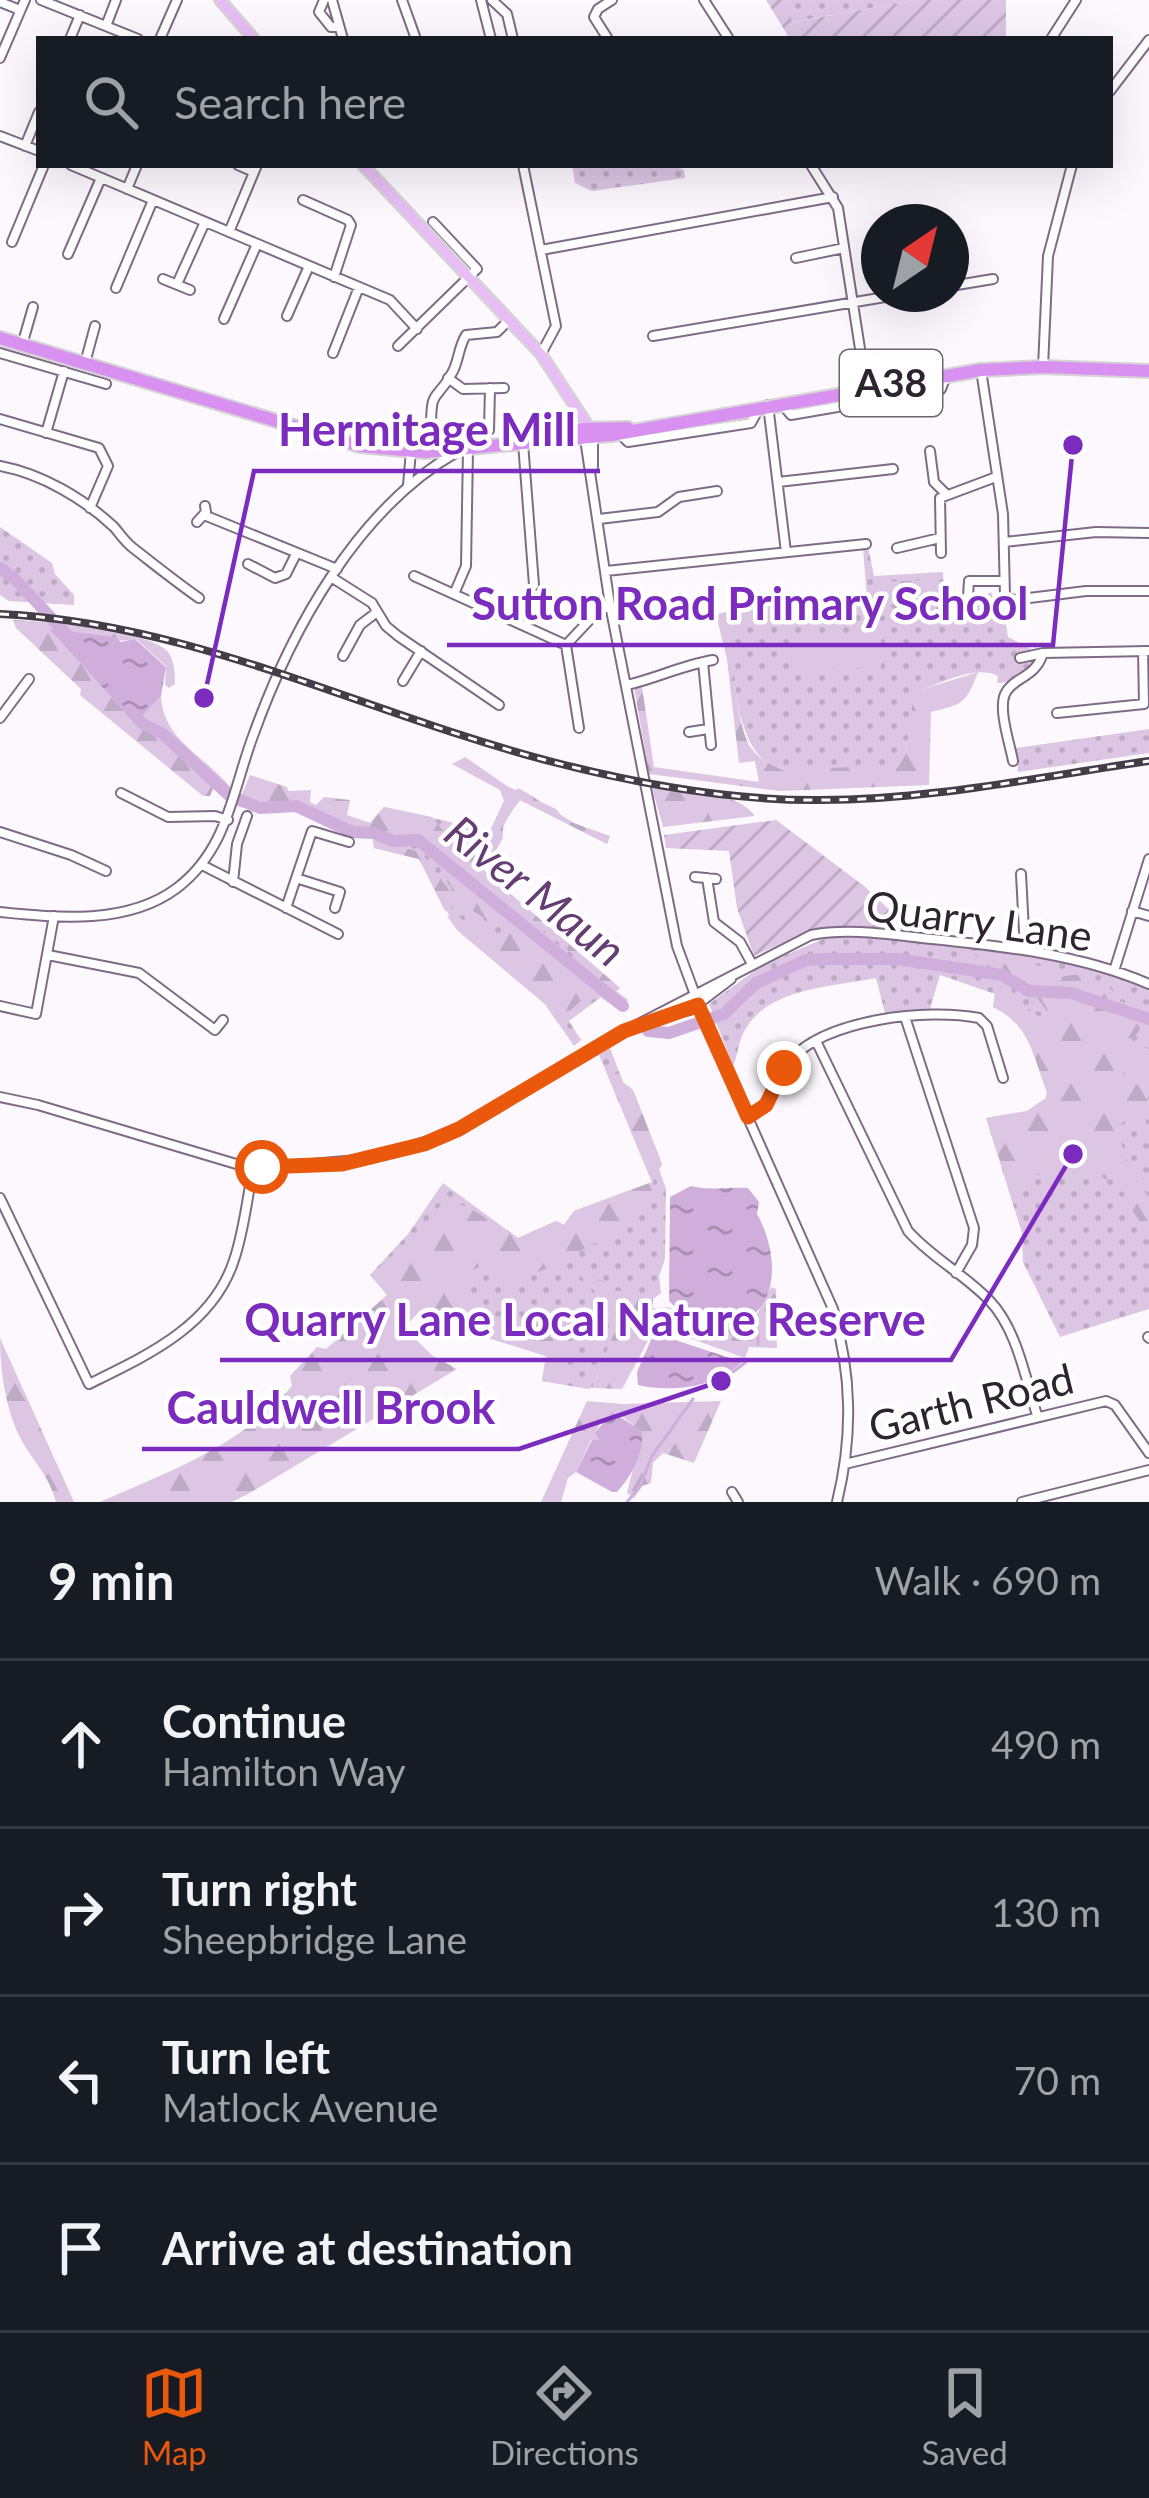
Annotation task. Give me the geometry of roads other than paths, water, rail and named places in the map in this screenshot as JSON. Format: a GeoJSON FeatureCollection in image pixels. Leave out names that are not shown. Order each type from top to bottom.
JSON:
{"type":"FeatureCollection","features":[{"type":"Feature","properties":{"kind":"highway","name":"A38"},"geometry":{"type":"LineString","coordinates":[[0,338],[66,365],[85,363],[360,446],[463,450],[587,431]]}},
{"type":"Feature","properties":{"kind":"highway","name":"A38"},"geometry":{"type":"LineString","coordinates":[[547,438],[564,432],[635,428],[980,370],[1149,371]]}},
{"type":"Feature","properties":{"kind":"main road"},"geometry":{"type":"LineString","coordinates":[[220,0],[251,36]]}},
{"type":"Feature","properties":{"kind":"main road"},"geometry":{"type":"LineString","coordinates":[[366,168],[541,354],[587,431]]}},
{"type":"Feature","properties":{"kind":"main road"},"geometry":{"type":"LineString","coordinates":[[564,432],[574,409]]}},
{"type":"Feature","properties":{"kind":"street"},"geometry":{"type":"LineString","coordinates":[[41,0],[131,36]]}},
{"type":"Feature","properties":{"kind":"street"},"geometry":{"type":"LineString","coordinates":[[106,26],[116,0]]}},
{"type":"Feature","properties":{"kind":"street"},"geometry":{"type":"LineString","coordinates":[[161,36],[177,0]]}},
{"type":"Feature","properties":{"kind":"street"},"geometry":{"type":"LineString","coordinates":[[328,0],[319,12],[331,27],[339,27]]}},
{"type":"Feature","properties":{"kind":"street"},"geometry":{"type":"LineString","coordinates":[[328,0],[342,36]]}},
{"type":"Feature","properties":{"kind":"street"},"geometry":{"type":"LineString","coordinates":[[402,0],[415,36]]}},
{"type":"Feature","properties":{"kind":"street"},"geometry":{"type":"LineString","coordinates":[[482,0],[490,36]]}},
{"type":"Feature","properties":{"kind":"street"},"geometry":{"type":"LineString","coordinates":[[492,0],[507,14],[512,36]]}},
{"type":"Feature","properties":{"kind":"street"},"geometry":{"type":"LineString","coordinates":[[606,36],[594,17],[612,0]]}},
{"type":"Feature","properties":{"kind":"street"},"geometry":{"type":"LineString","coordinates":[[704,0],[727,36]]}},
{"type":"Feature","properties":{"kind":"street"},"geometry":{"type":"LineString","coordinates":[[1053,36],[1076,0]]}},
{"type":"Feature","properties":{"kind":"street"},"geometry":{"type":"LineString","coordinates":[[0,2],[23,5],[0,58]]}},
{"type":"Feature","properties":{"kind":"street"},"geometry":{"type":"LineString","coordinates":[[71,36],[80,15]]}},
{"type":"Feature","properties":{"kind":"street"},"geometry":{"type":"LineString","coordinates":[[1113,87],[1149,40]]}},
{"type":"Feature","properties":{"kind":"street"},"geometry":{"type":"LineString","coordinates":[[25,146],[36,119]]}},
{"type":"Feature","properties":{"kind":"street"},"geometry":{"type":"LineString","coordinates":[[0,136],[36,151]]}},
{"type":"Feature","properties":{"kind":"street"},"geometry":{"type":"LineString","coordinates":[[12,242],[43,168]]}},
{"type":"Feature","properties":{"kind":"street"},"geometry":{"type":"LineString","coordinates":[[79,168],[390,300],[417,329]]}},
{"type":"Feature","properties":{"kind":"street"},"geometry":{"type":"LineString","coordinates":[[127,189],[136,168]]}},
{"type":"Feature","properties":{"kind":"street"},"geometry":{"type":"LineString","coordinates":[[229,232],[256,168]]}},
{"type":"Feature","properties":{"kind":"street"},"geometry":{"type":"LineString","coordinates":[[524,168],[556,331],[541,354]]}},
{"type":"Feature","properties":{"kind":"street"},"geometry":{"type":"LineString","coordinates":[[814,168],[833,197],[866,387]]}},
{"type":"Feature","properties":{"kind":"street"},"geometry":{"type":"LineString","coordinates":[[1043,367],[1048,256],[1071,168]]}},
{"type":"Feature","properties":{"kind":"street"},"geometry":{"type":"LineString","coordinates":[[68,254],[101,178]]}},
{"type":"Feature","properties":{"kind":"street"},"geometry":{"type":"LineString","coordinates":[[541,250],[833,197]]}},
{"type":"Feature","properties":{"kind":"street"},"geometry":{"type":"LineString","coordinates":[[116,287],[153,200]]}},
{"type":"Feature","properties":{"kind":"street"},"geometry":{"type":"LineString","coordinates":[[303,200],[351,225],[334,277]]}},
{"type":"Feature","properties":{"kind":"street"},"geometry":{"type":"LineString","coordinates":[[177,284],[205,222]]}},
{"type":"Feature","properties":{"kind":"street"},"geometry":{"type":"LineString","coordinates":[[398,346],[477,269],[433,222]]}},
{"type":"Feature","properties":{"kind":"street"},"geometry":{"type":"LineString","coordinates":[[224,319],[256,244]]}},
{"type":"Feature","properties":{"kind":"street"},"geometry":{"type":"LineString","coordinates":[[796,258],[844,248]]}},
{"type":"Feature","properties":{"kind":"street"},"geometry":{"type":"LineString","coordinates":[[287,316],[309,266]]}},
{"type":"Feature","properties":{"kind":"street"},"geometry":{"type":"LineString","coordinates":[[163,279],[190,290]]}},
{"type":"Feature","properties":{"kind":"street"},"geometry":{"type":"LineString","coordinates":[[969,283],[993,279]]}},
{"type":"Feature","properties":{"kind":"street"},"geometry":{"type":"LineString","coordinates":[[333,353],[359,287]]}},
{"type":"Feature","properties":{"kind":"street"},"geometry":{"type":"LineString","coordinates":[[653,336],[861,301]]}},
{"type":"Feature","properties":{"kind":"street"},"geometry":{"type":"LineString","coordinates":[[22,344],[33,307]]}},
{"type":"Feature","properties":{"kind":"street"},"geometry":{"type":"LineString","coordinates":[[431,428],[431,398],[455,369],[457,350],[466,335],[497,332],[508,321]]}},
{"type":"Feature","properties":{"kind":"street"},"geometry":{"type":"LineString","coordinates":[[85,363],[95,326]]}},
{"type":"Feature","properties":{"kind":"street"},"geometry":{"type":"LineString","coordinates":[[0,352],[66,365],[106,384]]}},
{"type":"Feature","properties":{"kind":"street"},"geometry":{"type":"LineString","coordinates":[[46,433],[66,365]]}},
{"type":"Feature","properties":{"kind":"street"},"geometry":{"type":"LineString","coordinates":[[980,370],[1004,542],[1005,596],[1013,600],[1086,591],[1149,591]]}},
{"type":"Feature","properties":{"kind":"street"},"geometry":{"type":"LineString","coordinates":[[770,405],[791,416],[940,389],[946,374]]}},
{"type":"Feature","properties":{"kind":"street"},"geometry":{"type":"LineString","coordinates":[[448,379],[463,389],[504,388]]}},
{"type":"Feature","properties":{"kind":"street"},"geometry":{"type":"LineString","coordinates":[[489,430],[490,388]]}},
{"type":"Feature","properties":{"kind":"street"},"geometry":{"type":"LineString","coordinates":[[617,430],[628,442],[751,423],[770,405]]}},
{"type":"Feature","properties":{"kind":"street"},"geometry":{"type":"LineString","coordinates":[[770,405],[786,552]]}},
{"type":"Feature","properties":{"kind":"street"},"geometry":{"type":"LineString","coordinates":[[0,419],[99,448],[106,457],[106,475],[90,508]]}},
{"type":"Feature","properties":{"kind":"street"},"geometry":{"type":"LineString","coordinates":[[587,431],[610,605],[677,946],[702,1016],[833,1310],[847,1358],[850,1408],[837,1502]]}},
{"type":"Feature","properties":{"kind":"street"},"geometry":{"type":"LineString","coordinates":[[523,441],[534,585]]}},
{"type":"Feature","properties":{"kind":"street"},"geometry":{"type":"LineString","coordinates":[[0,912],[108,915],[147,905],[177,888],[202,865],[228,820],[264,709],[334,573],[407,486],[463,450]]}},
{"type":"Feature","properties":{"kind":"street"},"geometry":{"type":"LineString","coordinates":[[454,594],[466,566],[463,450]]}},
{"type":"Feature","properties":{"kind":"street"},"geometry":{"type":"LineString","coordinates":[[407,486],[411,451]]}},
{"type":"Feature","properties":{"kind":"street"},"geometry":{"type":"LineString","coordinates":[[928,458],[934,482],[945,493]]}},
{"type":"Feature","properties":{"kind":"street"},"geometry":{"type":"LineString","coordinates":[[0,466],[48,482],[90,508],[134,549],[155,561],[170,580],[199,598]]}},
{"type":"Feature","properties":{"kind":"street"},"geometry":{"type":"LineString","coordinates":[[778,482],[892,469]]}},
{"type":"Feature","properties":{"kind":"street"},"geometry":{"type":"LineString","coordinates":[[941,553],[938,507],[945,493],[996,477]]}},
{"type":"Feature","properties":{"kind":"street"},"geometry":{"type":"LineString","coordinates":[[599,519],[658,512],[680,497],[717,491]]}},
{"type":"Feature","properties":{"kind":"street"},"geometry":{"type":"LineString","coordinates":[[202,514],[334,573],[362,594],[398,637],[499,705]]}},
{"type":"Feature","properties":{"kind":"street"},"geometry":{"type":"LineString","coordinates":[[1004,542],[1096,532],[1149,533]]}},
{"type":"Feature","properties":{"kind":"street"},"geometry":{"type":"LineString","coordinates":[[897,549],[940,538]]}},
{"type":"Feature","properties":{"kind":"street"},"geometry":{"type":"LineString","coordinates":[[606,571],[866,544]]}},
{"type":"Feature","properties":{"kind":"street"},"geometry":{"type":"LineString","coordinates":[[248,564],[275,578],[286,574],[296,554]]}},
{"type":"Feature","properties":{"kind":"street"},"geometry":{"type":"LineString","coordinates":[[414,576],[566,645]]}},
{"type":"Feature","properties":{"kind":"street"},"geometry":{"type":"LineString","coordinates":[[968,596],[968,581],[1003,581]]}},
{"type":"Feature","properties":{"kind":"street"},"geometry":{"type":"LineString","coordinates":[[566,645],[610,605]]}},
{"type":"Feature","properties":{"kind":"street"},"geometry":{"type":"LineString","coordinates":[[343,656],[360,625],[377,613]]}},
{"type":"Feature","properties":{"kind":"street"},"geometry":{"type":"LineString","coordinates":[[566,645],[580,728]]}},
{"type":"Feature","properties":{"kind":"street"},"geometry":{"type":"LineString","coordinates":[[403,681],[421,650]]}},
{"type":"Feature","properties":{"kind":"street"},"geometry":{"type":"LineString","coordinates":[[1020,658],[1043,653],[1146,651],[1144,704],[1057,713]]}},
{"type":"Feature","properties":{"kind":"street"},"geometry":{"type":"LineString","coordinates":[[1012,761],[1003,698],[1009,688],[1032,674],[1043,653]]}},
{"type":"Feature","properties":{"kind":"street"},"geometry":{"type":"LineString","coordinates":[[627,685],[708,661],[710,700],[705,713],[711,745]]}},
{"type":"Feature","properties":{"kind":"street"},"geometry":{"type":"LineString","coordinates":[[0,718],[29,679]]}},
{"type":"Feature","properties":{"kind":"street"},"geometry":{"type":"LineString","coordinates":[[689,732],[708,729]]}},
{"type":"Feature","properties":{"kind":"street"},"geometry":{"type":"LineString","coordinates":[[121,793],[168,818],[228,820]]}},
{"type":"Feature","properties":{"kind":"street"},"geometry":{"type":"LineString","coordinates":[[233,882],[237,844],[247,816]]}},
{"type":"Feature","properties":{"kind":"street"},"geometry":{"type":"LineString","coordinates":[[286,908],[312,831],[349,842]]}},
{"type":"Feature","properties":{"kind":"street"},"geometry":{"type":"LineString","coordinates":[[0,832],[106,871]]}},
{"type":"Feature","properties":{"kind":"street"},"geometry":{"type":"LineString","coordinates":[[1114,971],[1149,859]]}},
{"type":"Feature","properties":{"kind":"street"},"geometry":{"type":"LineString","coordinates":[[202,865],[338,934]]}},
{"type":"Feature","properties":{"kind":"street"},"geometry":{"type":"LineString","coordinates":[[1021,874],[1025,950]]}},
{"type":"Feature","properties":{"kind":"street"},"geometry":{"type":"LineString","coordinates":[[695,877],[711,879],[713,922],[740,942],[752,964]]}},
{"type":"Feature","properties":{"kind":"street"},"geometry":{"type":"LineString","coordinates":[[296,878],[340,892],[335,908]]}},
{"type":"Feature","properties":{"kind":"street"},"geometry":{"type":"LineString","coordinates":[[1132,910],[1149,916]]}},
{"type":"Feature","properties":{"kind":"street"},"geometry":{"type":"LineString","coordinates":[[0,1006],[36,1014],[54,916]]}},
{"type":"Feature","properties":{"kind":"street","name":"Quarry Lane"},"geometry":{"type":"LineString","coordinates":[[696,1001],[752,964],[812,935],[829,932],[1025,950],[1149,984]]}},
{"type":"Feature","properties":{"kind":"street"},"geometry":{"type":"LineString","coordinates":[[48,955],[139,973],[215,1030],[224,1020]]}},
{"type":"Feature","properties":{"kind":"street"},"geometry":{"type":"LineString","coordinates":[[0,1111],[2,1099],[38,1105],[253,1168],[342,1164],[424,1144],[459,1129],[624,1031],[660,1015],[682,1013],[696,1001]]}},
{"type":"Feature","properties":{"kind":"street"},"geometry":{"type":"LineString","coordinates":[[905,1017],[974,1228],[973,1245],[956,1274]]}},
{"type":"Feature","properties":{"kind":"street"},"geometry":{"type":"LineString","coordinates":[[748,1117],[766,1105],[792,1057],[816,1041],[883,1018],[979,1018],[987,1026],[1003,1078]]}},
{"type":"Feature","properties":{"kind":"street"},"geometry":{"type":"LineString","coordinates":[[816,1041],[908,1231],[930,1255],[991,1301],[1013,1337],[1037,1415]]}},
{"type":"Feature","properties":{"kind":"street"},"geometry":{"type":"LineString","coordinates":[[0,1198],[89,1384],[177,1336],[200,1316],[232,1266],[253,1168]]}},
{"type":"Feature","properties":{"kind":"street","name":"Garth Road"},"geometry":{"type":"LineString","coordinates":[[844,1464],[1037,1415],[1111,1402],[1149,1453]]}},
{"type":"Feature","properties":{"kind":"street"},"geometry":{"type":"LineString","coordinates":[[1022,1502],[1149,1470]]}},
{"type":"Feature","properties":{"kind":"street"},"geometry":{"type":"LineString","coordinates":[[732,1492],[738,1502]]}},
{"type":"Feature","properties":{"kind":"water"},"geometry":{"type":"Polygon","coordinates":[[[49,629],[115,637],[121,642],[135,639],[166,667],[161,696],[138,720],[125,712],[49,629]]]}},
{"type":"Feature","properties":{"kind":"water"},"geometry":{"type":"Polygon","coordinates":[[[691,1186],[748,1188],[759,1202],[757,1214],[771,1253],[771,1281],[761,1307],[751,1317],[747,1336],[705,1325],[669,1301],[670,1197],[691,1186]]]}},
{"type":"Feature","properties":{"kind":"water"},"geometry":{"type":"Polygon","coordinates":[[[654,1333],[742,1362],[694,1386],[638,1385],[637,1372],[654,1333]]]}},
{"type":"Feature","properties":{"kind":"water"},"geometry":{"type":"Polygon","coordinates":[[[612,1412],[642,1431],[636,1464],[617,1492],[576,1472],[592,1440],[600,1440],[595,1433],[612,1412]]]}},
{"type":"Feature","properties":{"kind":"waterway","name":"River Maun"},"geometry":{"type":"LineString","coordinates":[[0,568],[71,639]]}},
{"type":"Feature","properties":{"kind":"waterway","name":"River Maun"},"geometry":{"type":"LineString","coordinates":[[130,710],[230,796],[260,808],[296,806],[352,832],[374,833],[393,841],[418,840],[623,1006]]}},
{"type":"Feature","properties":{"kind":"waterway","name":"River Maun"},"geometry":{"type":"LineString","coordinates":[[648,1031],[669,1033],[724,1014],[756,983],[806,960],[825,959],[897,959],[1002,975],[1029,991],[1071,993],[1149,1019]]}},
{"type":"Feature","properties":{"kind":"waterway"},"geometry":{"type":"LineString","coordinates":[[748,1324],[758,1332],[758,1344]]}},
{"type":"Feature","properties":{"kind":"waterway"},"geometry":{"type":"LineString","coordinates":[[698,1389],[721,1381],[746,1362]]}},
{"type":"Feature","properties":{"kind":"waterway"},"geometry":{"type":"LineString","coordinates":[[627,1502],[639,1488],[652,1456],[693,1399]]}},
{"type":"Feature","properties":{"kind":"railway"},"geometry":{"type":"LineString","coordinates":[[0,614],[143,634],[553,762],[715,794],[814,800],[898,797],[1149,761]]}},
{"type":"Feature","properties":{"kind":"place","name":"Sutton Road Primary School"},"geometry":{"type":"Point","coordinates":[1073,445]}},
{"type":"Feature","properties":{"kind":"place","name":"Hermitage Mill"},"geometry":{"type":"Point","coordinates":[204,698]}},
{"type":"Feature","properties":{"kind":"place","name":"Quarry Lane Local Nature Reserve"},"geometry":{"type":"Point","coordinates":[1073,1154]}},
{"type":"Feature","properties":{"kind":"place","name":"Cauldwell Brook"},"geometry":{"type":"Point","coordinates":[721,1381]}}]}
